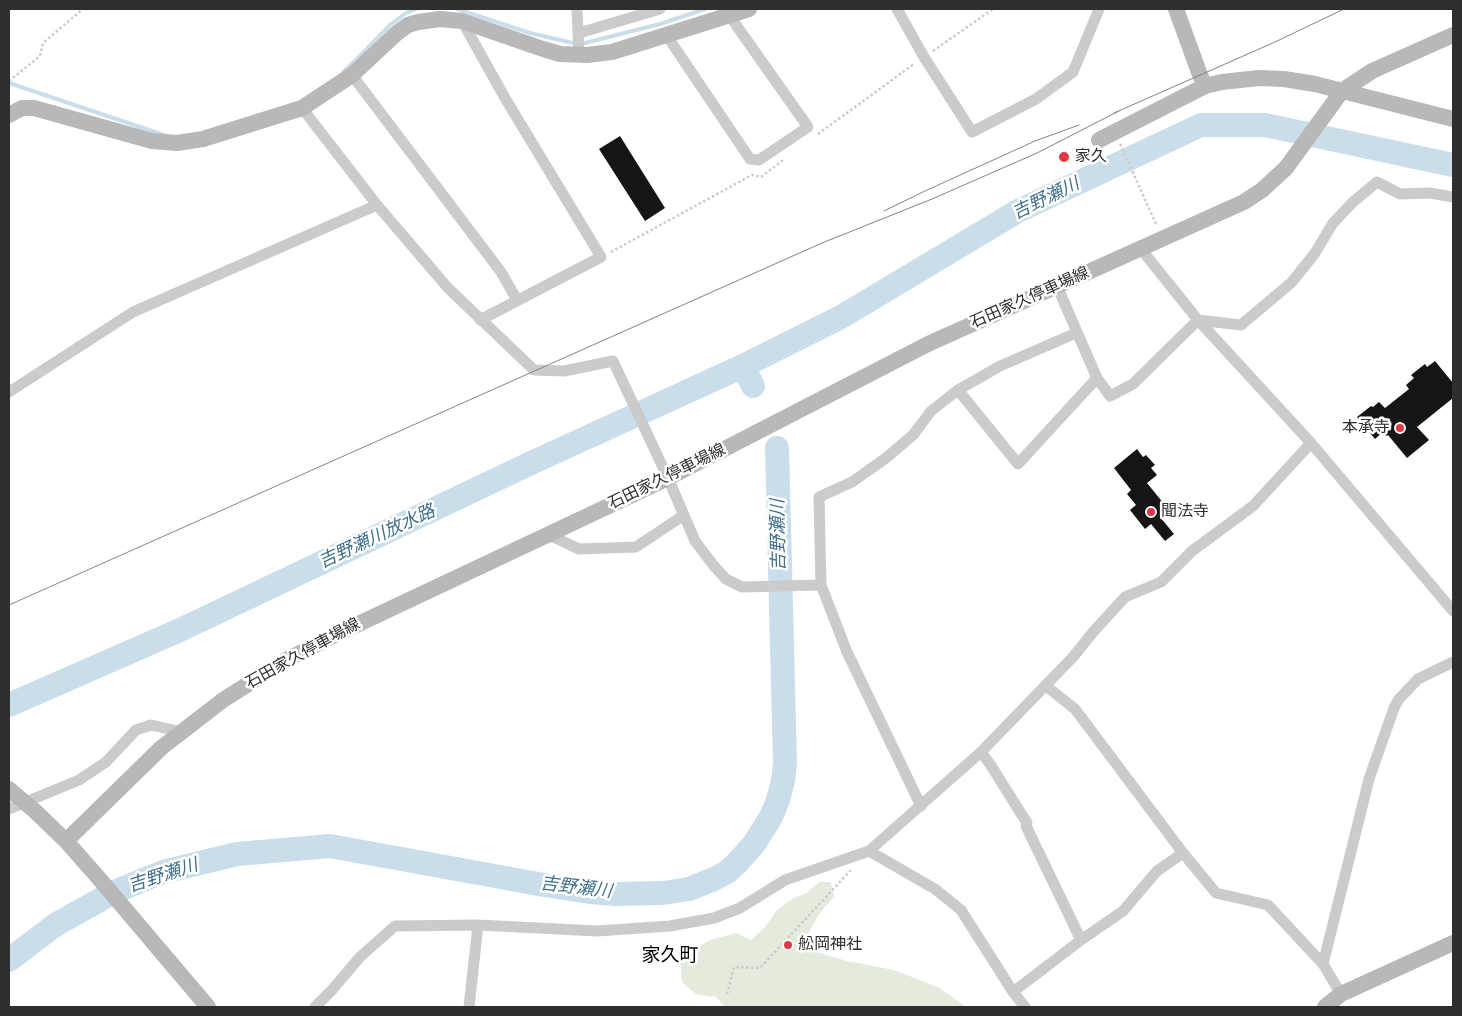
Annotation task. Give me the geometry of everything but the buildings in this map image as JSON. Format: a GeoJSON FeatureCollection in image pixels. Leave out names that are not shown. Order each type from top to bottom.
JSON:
{"type":"FeatureCollection","features":[{"type":"Feature","properties":{"kind":"main road"},"geometry":{"type":"LineString","coordinates":[[9,115],[22,108],[34,108],[152,141],[177,143],[203,139],[302,108],[352,75],[397,33],[408,25],[418,22],[440,19],[462,21],[543,50],[560,54],[579,43],[596,55],[667,36],[749,9]]}},
{"type":"Feature","properties":{"kind":"main road"},"geometry":{"type":"LineString","coordinates":[[1176,9],[1205,86]]}},
{"type":"Feature","properties":{"kind":"main road"},"geometry":{"type":"LineString","coordinates":[[1342,91],[1372,71],[1453,35]]}},
{"type":"Feature","properties":{"kind":"main road"},"geometry":{"type":"LineString","coordinates":[[1100,140],[1205,86],[1259,78],[1284,79],[1315,84],[1453,119]]}},
{"type":"Feature","properties":{"kind":"main road","name":"石田家久停車場線"},"geometry":{"type":"LineString","coordinates":[[66,841],[161,748],[237,691],[288,659],[668,478],[928,344],[1244,202],[1277,178],[1286,168],[1342,91]]}},
{"type":"Feature","properties":{"kind":"main road"},"geometry":{"type":"LineString","coordinates":[[9,789],[66,841],[208,1007]]}},
{"type":"Feature","properties":{"kind":"main road"},"geometry":{"type":"LineString","coordinates":[[1325,1007],[1341,994],[1453,943]]}},
{"type":"Feature","properties":{"kind":"street"},"geometry":{"type":"LineString","coordinates":[[577,9],[579,43],[660,9]]}},
{"type":"Feature","properties":{"kind":"street"},"geometry":{"type":"LineString","coordinates":[[897,9],[924,57],[972,132],[1036,99],[1073,72],[1099,9]]}},
{"type":"Feature","properties":{"kind":"street"},"geometry":{"type":"LineString","coordinates":[[667,36],[750,159],[759,160],[808,127],[729,15]]}},
{"type":"Feature","properties":{"kind":"street"},"geometry":{"type":"LineString","coordinates":[[462,21],[601,257],[480,320]]}},
{"type":"Feature","properties":{"kind":"street"},"geometry":{"type":"LineString","coordinates":[[352,75],[501,272],[517,300]]}},
{"type":"Feature","properties":{"kind":"street"},"geometry":{"type":"LineString","coordinates":[[302,108],[448,288],[534,370],[571,370],[613,361],[668,478],[695,541],[726,579],[742,587],[821,585]]}},
{"type":"Feature","properties":{"kind":"street"},"geometry":{"type":"LineString","coordinates":[[1198,320],[1241,325],[1292,282],[1315,253],[1333,223],[1353,202],[1377,182],[1400,194],[1430,192],[1453,198]]}},
{"type":"Feature","properties":{"kind":"street"},"geometry":{"type":"LineString","coordinates":[[9,392],[133,312],[378,204]]}},
{"type":"Feature","properties":{"kind":"street"},"geometry":{"type":"LineString","coordinates":[[1141,249],[1198,320],[1311,443],[1453,611]]}},
{"type":"Feature","properties":{"kind":"street"},"geometry":{"type":"LineString","coordinates":[[1056,286],[1097,378],[1110,396],[1133,384],[1198,320]]}},
{"type":"Feature","properties":{"kind":"street"},"geometry":{"type":"LineString","coordinates":[[921,806],[847,652],[821,585],[819,497],[852,482],[886,458],[913,435],[932,411],[958,390],[1000,366],[1076,333]]}},
{"type":"Feature","properties":{"kind":"street"},"geometry":{"type":"LineString","coordinates":[[958,390],[1018,464],[1097,378]]}},
{"type":"Feature","properties":{"kind":"street"},"geometry":{"type":"LineString","coordinates":[[317,1007],[360,957],[395,926],[478,925],[597,931],[670,926],[714,918],[740,908],[785,880],[869,851],[981,752],[1074,657],[1094,631],[1125,597],[1161,582],[1192,551],[1253,506],[1311,443]]}},
{"type":"Feature","properties":{"kind":"street"},"geometry":{"type":"LineString","coordinates":[[549,535],[579,549],[636,547],[684,515]]}},
{"type":"Feature","properties":{"kind":"street"},"geometry":{"type":"LineString","coordinates":[[1323,964],[1369,779],[1394,708],[1418,679],[1453,662]]}},
{"type":"Feature","properties":{"kind":"street"},"geometry":{"type":"LineString","coordinates":[[1046,686],[1075,709],[1183,853],[1216,893],[1268,905],[1323,964],[1341,994]]}},
{"type":"Feature","properties":{"kind":"street"},"geometry":{"type":"LineString","coordinates":[[9,809],[79,780],[106,762],[136,730],[151,725],[182,732]]}},
{"type":"Feature","properties":{"kind":"street"},"geometry":{"type":"LineString","coordinates":[[981,752],[1027,823],[1026,826],[1081,940]]}},
{"type":"Feature","properties":{"kind":"street"},"geometry":{"type":"LineString","coordinates":[[869,851],[935,889],[961,910],[1025,1007]]}},
{"type":"Feature","properties":{"kind":"street"},"geometry":{"type":"LineString","coordinates":[[1014,992],[1081,940],[1123,911],[1158,871],[1183,853]]}},
{"type":"Feature","properties":{"kind":"street"},"geometry":{"type":"LineString","coordinates":[[469,1007],[478,925]]}},
{"type":"Feature","properties":{"kind":"path"},"geometry":{"type":"LineString","coordinates":[[9,82],[40,56],[43,43],[83,9]]}},
{"type":"Feature","properties":{"kind":"path"},"geometry":{"type":"LineString","coordinates":[[1118,140],[1154,221]]}},
{"type":"Feature","properties":{"kind":"path"},"geometry":{"type":"LineString","coordinates":[[727,994],[734,967],[760,968],[869,851]]}},
{"type":"Feature","properties":{"kind":"green space"},"geometry":{"type":"Polygon","coordinates":[[[819,882],[831,882],[834,897],[819,914],[809,932],[806,940],[812,951],[847,961],[894,970],[940,988],[966,1007],[725,1007],[716,997],[696,994],[682,982],[680,961],[694,949],[710,940],[736,933],[751,940],[765,927],[777,910],[792,899],[807,893],[819,882]]]}},
{"type":"Feature","properties":{"kind":"waterway"},"geometry":{"type":"LineString","coordinates":[[343,72],[390,25],[406,13],[416,9]]}},
{"type":"Feature","properties":{"kind":"waterway"},"geometry":{"type":"LineString","coordinates":[[457,9],[530,33],[573,43],[585,43],[660,24],[705,9]]}},
{"type":"Feature","properties":{"kind":"waterway"},"geometry":{"type":"LineString","coordinates":[[9,83],[164,135]]}},
{"type":"Feature","properties":{"kind":"waterway","name":"吉野瀬川"},"geometry":{"type":"LineString","coordinates":[[753,386],[743,366],[841,317],[1018,211],[1201,125],[1265,125],[1453,165]]}},
{"type":"Feature","properties":{"kind":"waterway","name":"吉野瀬川放水路"},"geometry":{"type":"LineString","coordinates":[[9,705],[180,630],[529,464],[743,366]]}},
{"type":"Feature","properties":{"kind":"waterway","name":"吉野瀬川"},"geometry":{"type":"LineString","coordinates":[[9,960],[55,925],[114,892],[163,872],[237,854],[330,846],[544,885],[615,894],[663,893],[689,889],[727,872],[754,844],[771,817],[783,781],[785,764],[777,448]]}},
{"type":"Feature","properties":{"kind":"tram line"},"geometry":{"type":"LineString","coordinates":[[1114,113],[1275,42],[1344,9]]}},
{"type":"Feature","properties":{"kind":"tram line"},"geometry":{"type":"LineString","coordinates":[[9,605],[822,243],[932,199],[1037,153],[1119,111]]}},
{"type":"Feature","properties":{"kind":"tram line"},"geometry":{"type":"LineString","coordinates":[[884,211],[1035,141],[1079,125]]}},
{"type":"Feature","properties":{"kind":"place","name":"家久"},"geometry":{"type":"Point","coordinates":[1064,157]}},
{"type":"Feature","properties":{"kind":"place","name":"本承寺"},"geometry":{"type":"Point","coordinates":[1400,428]}},
{"type":"Feature","properties":{"kind":"place","name":"聞法寺"},"geometry":{"type":"Point","coordinates":[1151,512]}},
{"type":"Feature","properties":{"kind":"place","name":"舩岡神社"},"geometry":{"type":"Point","coordinates":[788,945]}},
{"type":"Feature","properties":{"kind":"district","name":"家久町"},"geometry":{"type":"Point","coordinates":[670,956]}}]}
